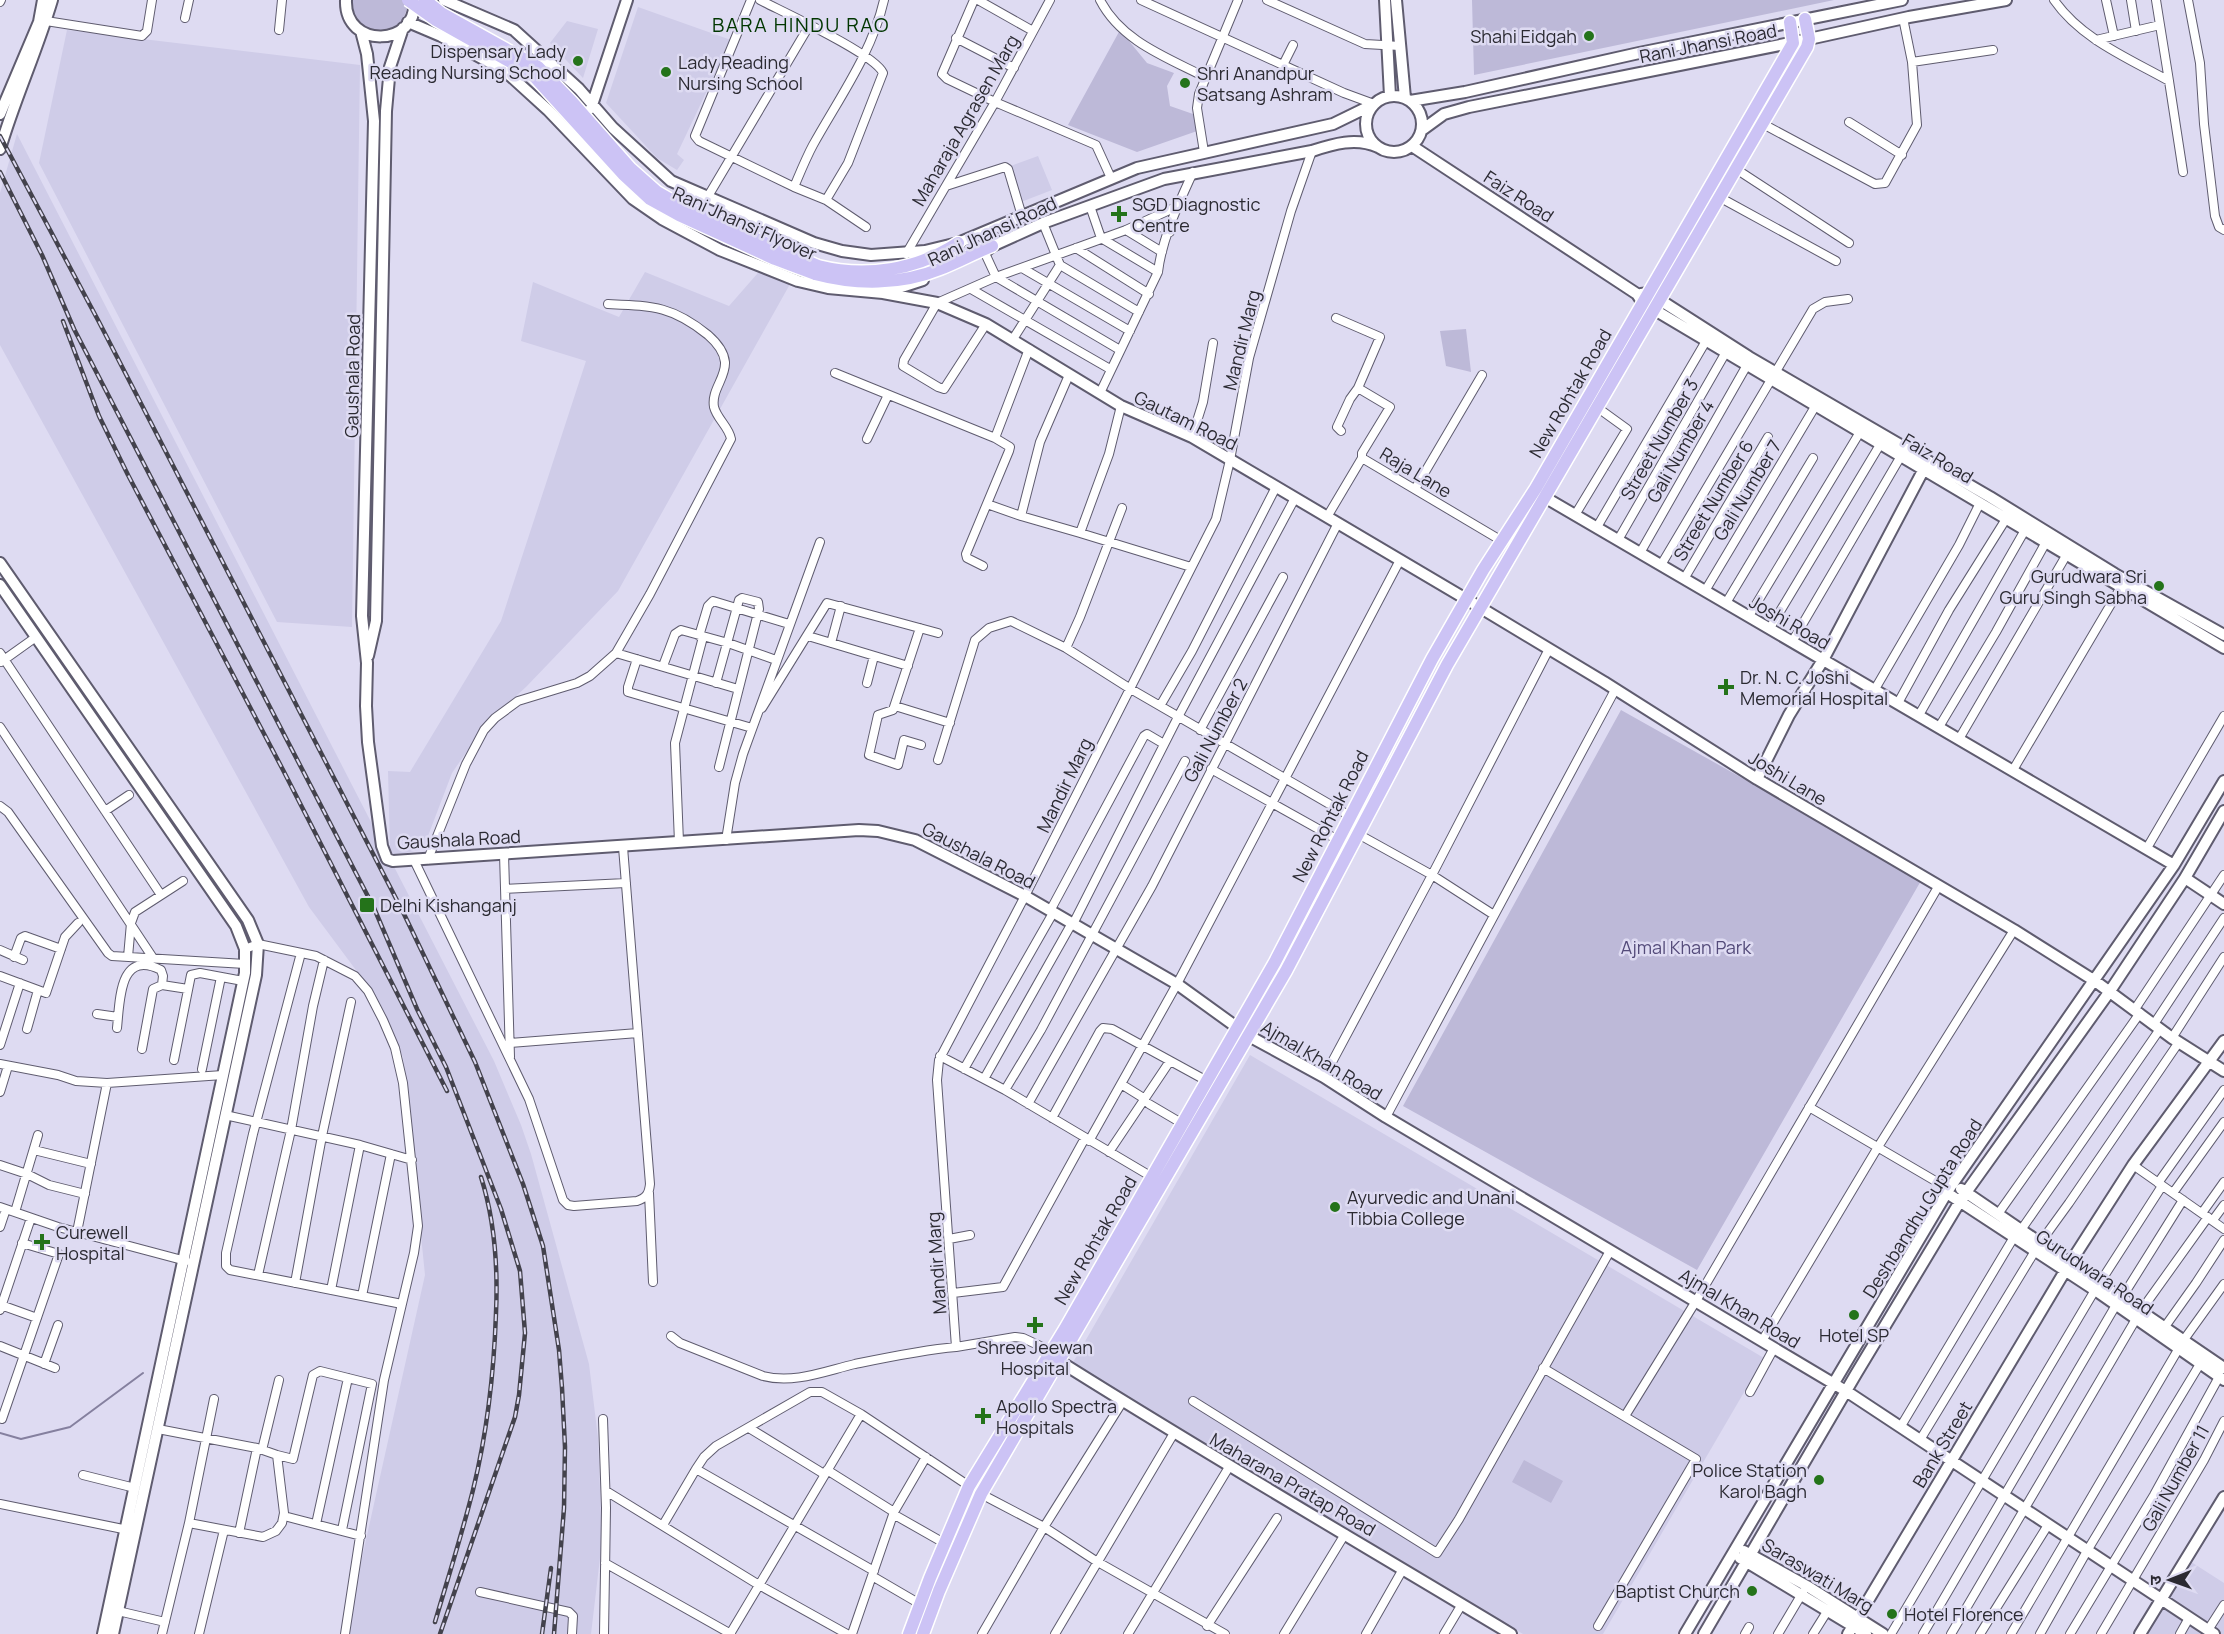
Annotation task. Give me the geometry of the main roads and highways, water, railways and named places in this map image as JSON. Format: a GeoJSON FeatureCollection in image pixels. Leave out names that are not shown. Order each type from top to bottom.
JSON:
{"type":"FeatureCollection","features":[{"type":"Feature","properties":{"kind":"main road","name":"Rani Jhansi Flyover"},"geometry":{"type":"LineString","coordinates":[[408,0],[436,20],[532,75],[623,174],[650,199],[775,260],[855,281],[907,279],[938,270],[987,249]]}},
{"type":"Feature","properties":{"kind":"main road","name":"Rani Jhansi Flyover"},"geometry":{"type":"LineString","coordinates":[[424,0],[441,13],[538,67],[630,168],[657,192],[683,207],[817,270],[877,271],[926,261],[958,243]]}},
{"type":"Feature","properties":{"kind":"main road","name":"New Rohtak Road"},"geometry":{"type":"LineString","coordinates":[[909,1634],[969,1486],[1055,1356],[1249,1036],[1447,665],[1598,408],[1649,300],[1719,197],[1807,47],[1809,39],[1805,19]]}},
{"type":"Feature","properties":{"kind":"main road","name":"New Rohtak Road"},"geometry":{"type":"LineString","coordinates":[[923,1634],[981,1494],[1055,1356],[1152,1177],[1275,962],[1432,659],[1466,599],[1649,300],[1793,42],[1790,22]]}},
{"type":"Feature","properties":{"kind":"waterway"},"geometry":{"type":"LineString","coordinates":[[0,1433],[21,1439],[70,1427],[143,1373]]}},
{"type":"Feature","properties":{"kind":"railway"},"geometry":{"type":"LineString","coordinates":[[0,136],[99,322],[403,912],[475,1062],[523,1184],[543,1246],[559,1350],[562,1388],[565,1447],[564,1508],[554,1634]]}},
{"type":"Feature","properties":{"kind":"railway"},"geometry":{"type":"LineString","coordinates":[[0,172],[42,255],[74,329],[374,908],[417,1009],[446,1067],[501,1209],[520,1271],[525,1333],[515,1417],[440,1634]]}},
{"type":"Feature","properties":{"kind":"railway"},"geometry":{"type":"LineString","coordinates":[[63,321],[99,416],[128,475],[282,768],[447,1091]]}},
{"type":"Feature","properties":{"kind":"railway"},"geometry":{"type":"LineString","coordinates":[[435,1622],[473,1490],[492,1380],[496,1262],[490,1210],[481,1177]]}},
{"type":"Feature","properties":{"kind":"railway"},"geometry":{"type":"LineString","coordinates":[[542,1634],[551,1568]]}},
{"type":"Feature","properties":{"kind":"place","name":"Shahi Eidgah"},"geometry":{"type":"Point","coordinates":[1589,36]}},
{"type":"Feature","properties":{"kind":"place","name":"Dispensary Lady Reading Nursing School"},"geometry":{"type":"Point","coordinates":[578,61]}},
{"type":"Feature","properties":{"kind":"place","name":"Lady Reading Nursing School"},"geometry":{"type":"Point","coordinates":[666,72]}},
{"type":"Feature","properties":{"kind":"place","name":"Shri Anandpur Satsang Ashram"},"geometry":{"type":"Point","coordinates":[1185,83]}},
{"type":"Feature","properties":{"kind":"place","name":"SGD Diagnostic Centre"},"geometry":{"type":"Point","coordinates":[1119,214]}},
{"type":"Feature","properties":{"kind":"place","name":"Gurudwara Sri Guru Singh Sabha"},"geometry":{"type":"Point","coordinates":[2159,586]}},
{"type":"Feature","properties":{"kind":"place","name":"Dr. N. C. Joshi Memorial Hospital"},"geometry":{"type":"Point","coordinates":[1726,687]}},
{"type":"Feature","properties":{"kind":"place","name":"Delhi Kishanganj"},"geometry":{"type":"Point","coordinates":[367,905]}},
{"type":"Feature","properties":{"kind":"place","name":"Ayurvedic and Unani Tibbia College"},"geometry":{"type":"Point","coordinates":[1335,1207]}},
{"type":"Feature","properties":{"kind":"place","name":"Curewell Hospital"},"geometry":{"type":"Point","coordinates":[42,1242]}},
{"type":"Feature","properties":{"kind":"place","name":"Hotel SP"},"geometry":{"type":"Point","coordinates":[1854,1315]}},
{"type":"Feature","properties":{"kind":"place","name":"Shree Jeewan Hospital"},"geometry":{"type":"Point","coordinates":[1035,1325]}},
{"type":"Feature","properties":{"kind":"place","name":"Apollo Spectra Hospitals"},"geometry":{"type":"Point","coordinates":[983,1416]}},
{"type":"Feature","properties":{"kind":"place","name":"Police Station Karol Bagh"},"geometry":{"type":"Point","coordinates":[1819,1480]}},
{"type":"Feature","properties":{"kind":"place","name":"Baptist Church"},"geometry":{"type":"Point","coordinates":[1752,1591]}},
{"type":"Feature","properties":{"kind":"place","name":"Hotel Florence"},"geometry":{"type":"Point","coordinates":[1892,1614]}},
{"type":"Feature","properties":{"kind":"district","name":"BARA HINDU RAO"},"geometry":{"type":"Point","coordinates":[801,24]}},
{"type":"Feature","properties":{"kind":"park label","name":"Ajmal Khan Park"},"geometry":{"type":"Point","coordinates":[1686,947]}}]}
